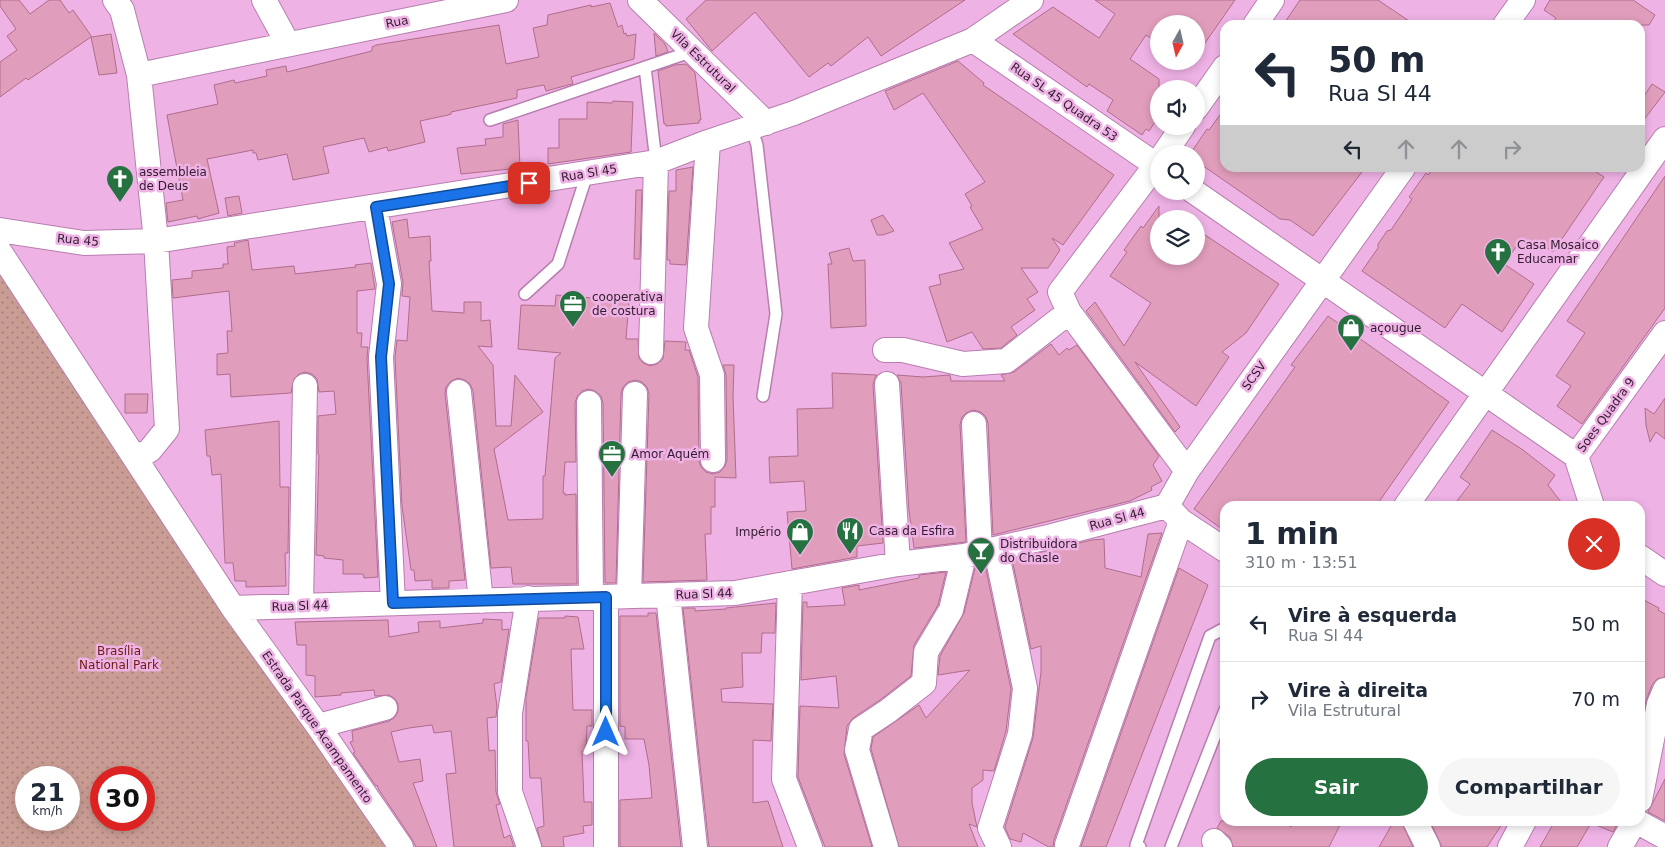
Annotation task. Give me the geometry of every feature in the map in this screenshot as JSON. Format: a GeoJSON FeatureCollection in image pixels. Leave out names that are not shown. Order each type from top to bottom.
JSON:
{"type":"FeatureCollection","features":[{"type":"Feature","properties":{"kind":"street"},"geometry":{"type":"LineString","coordinates":[[115,0],[122,10],[139,75],[156,241],[167,429],[150,450],[136,459]]}},
{"type":"Feature","properties":{"kind":"street"},"geometry":{"type":"LineString","coordinates":[[264,0],[288,44]]}},
{"type":"Feature","properties":{"kind":"street","name":"Rua"},"geometry":{"type":"LineString","coordinates":[[139,75],[506,0]]}},
{"type":"Feature","properties":{"kind":"street","name":"Vila Estrutural"},"geometry":{"type":"LineString","coordinates":[[640,0],[693,51],[758,125]]}},
{"type":"Feature","properties":{"kind":"street","name":"Rua Sl 45"},"geometry":{"type":"LineString","coordinates":[[156,241],[656,162],[821,103],[973,40],[1032,0]]}},
{"type":"Feature","properties":{"kind":"street"},"geometry":{"type":"LineString","coordinates":[[1258,20],[1272,0]]}},
{"type":"Feature","properties":{"kind":"street"},"geometry":{"type":"LineString","coordinates":[[1509,20],[1523,0]]}},
{"type":"Feature","properties":{"kind":"street","name":"Rua SL 45 Quadra 53"},"geometry":{"type":"LineString","coordinates":[[973,40],[1150,156]]}},
{"type":"Feature","properties":{"kind":"street"},"geometry":{"type":"LineString","coordinates":[[1205,95],[1220,74]]}},
{"type":"Feature","properties":{"kind":"street"},"geometry":{"type":"LineString","coordinates":[[1645,167],[1665,139]]}},
{"type":"Feature","properties":{"kind":"street"},"geometry":{"type":"LineString","coordinates":[[708,142],[696,328],[712,375],[713,460]]}},
{"type":"Feature","properties":{"kind":"street"},"geometry":{"type":"LineString","coordinates":[[651,352],[656,162]]}},
{"type":"Feature","properties":{"kind":"street","name":"SCSV"},"geometry":{"type":"LineString","coordinates":[[1066,845],[1186,471],[1400,172]]}},
{"type":"Feature","properties":{"kind":"street"},"geometry":{"type":"LineString","coordinates":[[1409,501],[1642,172]]}},
{"type":"Feature","properties":{"kind":"street"},"geometry":{"type":"LineString","coordinates":[[1150,174],[1060,292],[1070,312],[1186,471]]}},
{"type":"Feature","properties":{"kind":"street","name":"Soes Quadra 9"},"geometry":{"type":"LineString","coordinates":[[1205,199],[1576,456],[1665,333]]}},
{"type":"Feature","properties":{"kind":"street"},"geometry":{"type":"LineString","coordinates":[[376,207],[389,284],[381,357],[393,603]]}},
{"type":"Feature","properties":{"kind":"street","name":"Rua 45"},"geometry":{"type":"LineString","coordinates":[[0,230],[84,242],[156,241]]}},
{"type":"Feature","properties":{"kind":"street","name":"Estrada Parque Acampamento"},"geometry":{"type":"LineString","coordinates":[[0,252],[233,608],[318,726],[401,847]]}},
{"type":"Feature","properties":{"kind":"street"},"geometry":{"type":"LineString","coordinates":[[885,350],[903,350],[963,364],[1006,361],[1070,312]]}},
{"type":"Feature","properties":{"kind":"street"},"geometry":{"type":"LineString","coordinates":[[887,384],[898,564]]}},
{"type":"Feature","properties":{"kind":"street"},"geometry":{"type":"LineString","coordinates":[[301,606],[305,386]]}},
{"type":"Feature","properties":{"kind":"street"},"geometry":{"type":"LineString","coordinates":[[459,392],[481,601]]}},
{"type":"Feature","properties":{"kind":"street"},"geometry":{"type":"LineString","coordinates":[[609,597],[635,394]]}},
{"type":"Feature","properties":{"kind":"street"},"geometry":{"type":"LineString","coordinates":[[589,403],[609,597],[606,847]]}},
{"type":"Feature","properties":{"kind":"street"},"geometry":{"type":"LineString","coordinates":[[974,424],[980,553],[1025,688],[1020,734],[990,828],[999,847]]}},
{"type":"Feature","properties":{"kind":"street"},"geometry":{"type":"LineString","coordinates":[[1576,456],[1590,501]]}},
{"type":"Feature","properties":{"kind":"street"},"geometry":{"type":"LineString","coordinates":[[1174,513],[1220,546]]}},
{"type":"Feature","properties":{"kind":"street","name":"Rua Sl 44"},"geometry":{"type":"LineString","coordinates":[[233,608],[735,593],[898,564],[980,553],[1174,513]]}},
{"type":"Feature","properties":{"kind":"street"},"geometry":{"type":"LineString","coordinates":[[886,847],[857,750],[861,729],[924,683],[926,652],[980,553]]}},
{"type":"Feature","properties":{"kind":"street"},"geometry":{"type":"LineString","coordinates":[[1645,560],[1665,574]]}},
{"type":"Feature","properties":{"kind":"street"},"geometry":{"type":"LineString","coordinates":[[790,584],[784,779],[810,847]]}},
{"type":"Feature","properties":{"kind":"street"},"geometry":{"type":"LineString","coordinates":[[668,595],[695,847]]}},
{"type":"Feature","properties":{"kind":"street"},"geometry":{"type":"LineString","coordinates":[[528,598],[510,713],[510,792],[529,847]]}},
{"type":"Feature","properties":{"kind":"street"},"geometry":{"type":"LineString","coordinates":[[1645,775],[1659,704],[1665,690]]}},
{"type":"Feature","properties":{"kind":"street"},"geometry":{"type":"LineString","coordinates":[[318,726],[385,708]]}},
{"type":"Feature","properties":{"kind":"street"},"geometry":{"type":"LineString","coordinates":[[1418,826],[1428,847]]}},
{"type":"Feature","properties":{"kind":"street"},"geometry":{"type":"LineString","coordinates":[[1510,847],[1521,826]]}},
{"type":"Feature","properties":{"kind":"street"},"geometry":{"type":"LineString","coordinates":[[1620,847],[1633,826]]}},
{"type":"Feature","properties":{"kind":"street"},"geometry":{"type":"LineString","coordinates":[[1645,826],[1665,837]]}},
{"type":"Feature","properties":{"kind":"lane"},"geometry":{"type":"LineString","coordinates":[[490,120],[693,51]]}},
{"type":"Feature","properties":{"kind":"lane"},"geometry":{"type":"LineString","coordinates":[[646,67],[656,162]]}},
{"type":"Feature","properties":{"kind":"lane"},"geometry":{"type":"LineString","coordinates":[[758,125],[757,145],[776,314],[763,396]]}},
{"type":"Feature","properties":{"kind":"lane"},"geometry":{"type":"LineString","coordinates":[[525,294],[558,264],[587,174]]}},
{"type":"Feature","properties":{"kind":"lane"},"geometry":{"type":"LineString","coordinates":[[1140,847],[1136,845],[1210,636],[1220,631]]}},
{"type":"Feature","properties":{"kind":"lane"},"geometry":{"type":"LineString","coordinates":[[1171,847],[1220,723]]}},
{"type":"Feature","properties":{"kind":"green space","name":"Brasília National Park"},"geometry":{"type":"Polygon","coordinates":[[[0,275],[391,847],[0,847],[0,275]]]}},
{"type":"Feature","properties":{"kind":"building"},"geometry":{"type":"Polygon","coordinates":[[[0,0],[19,0],[30,14],[49,0],[60,0],[69,13],[73,10],[92,37],[111,34],[117,73],[99,75],[91,37],[28,80],[26,78],[0,97],[0,62],[17,50],[7,36],[16,29],[0,6],[0,0]]]}},
{"type":"Feature","properties":{"kind":"building"},"geometry":{"type":"Polygon","coordinates":[[[706,0],[965,0],[881,56],[868,37],[831,66],[828,63],[809,77],[755,12],[712,51],[686,19],[706,0]]]}},
{"type":"Feature","properties":{"kind":"building"},"geometry":{"type":"Polygon","coordinates":[[[1095,0],[1235,0],[1205,43],[1205,15],[1150,15],[1150,38],[1146,35],[1130,59],[1159,79],[1150,80],[1150,130],[1149,131],[1146,129],[1142,135],[1107,111],[1113,100],[1089,84],[1087,87],[1013,34],[1053,7],[1099,38],[1115,14],[1095,0]]]}},
{"type":"Feature","properties":{"kind":"building"},"geometry":{"type":"Polygon","coordinates":[[[1300,0],[1378,0],[1408,20],[1286,20],[1300,0]]]}},
{"type":"Feature","properties":{"kind":"building"},"geometry":{"type":"Polygon","coordinates":[[[1550,0],[1633,0],[1655,15],[1649,25],[1645,25],[1645,20],[1555,20],[1556,18],[1544,10],[1550,0]]]}},
{"type":"Feature","properties":{"kind":"building"},"geometry":{"type":"Polygon","coordinates":[[[610,3],[618,27],[622,25],[624,34],[626,33],[627,36],[636,34],[634,59],[571,77],[573,84],[546,91],[544,85],[517,90],[517,98],[451,112],[448,115],[420,121],[425,142],[388,151],[387,147],[369,152],[364,138],[323,147],[329,173],[293,180],[287,154],[258,160],[253,150],[207,159],[219,213],[198,219],[197,216],[168,222],[166,203],[183,200],[167,115],[218,104],[214,85],[234,80],[235,83],[267,76],[266,70],[286,66],[287,72],[372,51],[372,47],[376,45],[499,25],[506,64],[539,57],[533,28],[547,25],[548,15],[591,5],[591,7],[610,3]]]}},
{"type":"Feature","properties":{"kind":"building"},"geometry":{"type":"Polygon","coordinates":[[[654,33],[665,44],[668,52],[656,56],[654,33]]]}},
{"type":"Feature","properties":{"kind":"building"},"geometry":{"type":"Polygon","coordinates":[[[958,61],[984,83],[983,85],[1114,175],[1063,245],[1052,238],[1060,250],[1048,268],[1021,268],[1038,292],[1027,299],[1035,310],[1011,327],[1017,335],[1001,348],[983,349],[972,332],[947,342],[929,287],[941,284],[939,275],[964,269],[949,243],[983,229],[965,194],[985,182],[923,93],[894,110],[885,91],[958,61]]]}},
{"type":"Feature","properties":{"kind":"building"},"geometry":{"type":"Polygon","coordinates":[[[686,64],[695,73],[701,120],[699,120],[699,123],[666,126],[664,124],[658,71],[675,65],[686,64]]]}},
{"type":"Feature","properties":{"kind":"building"},"geometry":{"type":"Polygon","coordinates":[[[1652,84],[1665,92],[1645,118],[1645,94],[1652,84]]]}},
{"type":"Feature","properties":{"kind":"building"},"geometry":{"type":"Polygon","coordinates":[[[613,101],[633,102],[631,152],[548,164],[548,148],[559,148],[559,119],[587,119],[587,102],[612,103],[613,101]]]}},
{"type":"Feature","properties":{"kind":"building"},"geometry":{"type":"Polygon","coordinates":[[[1220,115],[1220,172],[1362,172],[1313,236],[1290,220],[1280,219],[1205,167],[1205,145],[1196,145],[1203,135],[1205,135],[1207,129],[1209,130],[1220,115]]]}},
{"type":"Feature","properties":{"kind":"building"},"geometry":{"type":"Polygon","coordinates":[[[518,120],[520,168],[461,174],[457,148],[486,145],[485,139],[503,137],[503,124],[518,120]]]}},
{"type":"Feature","properties":{"kind":"building"},"geometry":{"type":"Polygon","coordinates":[[[693,167],[686,265],[670,264],[670,260],[667,260],[669,191],[676,191],[676,170],[693,167]]]}},
{"type":"Feature","properties":{"kind":"building"},"geometry":{"type":"Polygon","coordinates":[[[1431,172],[1596,172],[1604,177],[1553,252],[1540,243],[1535,250],[1521,240],[1504,264],[1534,284],[1502,332],[1462,304],[1445,328],[1362,271],[1387,231],[1391,230],[1412,199],[1409,197],[1426,173],[1428,175],[1431,172]]]}},
{"type":"Feature","properties":{"kind":"building"},"geometry":{"type":"Polygon","coordinates":[[[1665,176],[1665,308],[1582,424],[1557,406],[1571,386],[1556,376],[1585,333],[1567,321],[1665,176]]]}},
{"type":"Feature","properties":{"kind":"building"},"geometry":{"type":"Polygon","coordinates":[[[636,190],[642,190],[640,259],[634,259],[636,190]]]}},
{"type":"Feature","properties":{"kind":"building"},"geometry":{"type":"Polygon","coordinates":[[[239,196],[242,213],[228,216],[225,198],[239,196]]]}},
{"type":"Feature","properties":{"kind":"building"},"geometry":{"type":"Polygon","coordinates":[[[883,215],[894,231],[877,235],[871,220],[883,215]]]}},
{"type":"Feature","properties":{"kind":"building"},"geometry":{"type":"Polygon","coordinates":[[[1150,218],[1150,265],[1205,265],[1205,235],[1279,284],[1246,333],[1222,352],[1229,357],[1196,406],[1135,362],[1180,427],[1175,432],[1086,311],[1095,302],[1124,346],[1151,303],[1110,276],[1127,252],[1124,250],[1141,226],[1143,228],[1150,218]]]}},
{"type":"Feature","properties":{"kind":"building"},"geometry":{"type":"Polygon","coordinates":[[[407,219],[409,238],[430,236],[431,261],[429,261],[432,311],[464,313],[464,302],[481,302],[481,321],[490,320],[492,347],[478,346],[493,365],[496,426],[511,426],[515,375],[543,412],[494,449],[508,520],[543,519],[543,476],[545,476],[555,358],[561,353],[518,349],[521,305],[555,306],[556,295],[629,301],[626,339],[638,339],[639,358],[643,363],[650,366],[657,364],[663,359],[665,341],[686,342],[685,350],[689,350],[698,377],[699,461],[701,467],[706,472],[713,474],[720,472],[727,460],[726,375],[723,365],[734,365],[733,396],[736,478],[715,477],[715,507],[711,507],[711,534],[705,534],[707,580],[643,582],[649,394],[647,387],[642,382],[636,380],[628,382],[623,387],[621,394],[616,583],[605,583],[603,403],[601,396],[589,389],[582,391],[575,403],[576,462],[565,462],[563,493],[565,495],[576,494],[577,584],[513,584],[511,567],[491,568],[473,391],[470,384],[458,378],[451,381],[446,387],[445,393],[465,580],[449,581],[449,588],[432,588],[432,580],[415,581],[414,570],[411,570],[402,506],[395,357],[397,340],[407,341],[410,297],[402,296],[403,282],[392,222],[407,219]]]}},
{"type":"Feature","properties":{"kind":"building"},"geometry":{"type":"Polygon","coordinates":[[[248,240],[252,270],[294,266],[295,274],[356,267],[355,265],[371,263],[375,289],[357,291],[357,333],[362,333],[361,347],[368,347],[378,577],[364,578],[363,574],[343,574],[343,560],[316,555],[319,455],[318,416],[336,414],[334,391],[319,392],[317,379],[312,374],[305,372],[299,374],[294,379],[291,393],[231,397],[230,374],[217,375],[217,354],[228,353],[227,331],[232,331],[229,291],[173,298],[172,280],[192,278],[192,271],[223,268],[223,264],[228,264],[227,247],[235,246],[234,243],[248,240]]]}},
{"type":"Feature","properties":{"kind":"building"},"geometry":{"type":"Polygon","coordinates":[[[849,248],[853,261],[865,260],[866,326],[831,328],[828,264],[832,264],[829,253],[849,248]]]}},
{"type":"Feature","properties":{"kind":"building"},"geometry":{"type":"Polygon","coordinates":[[[1328,316],[1449,402],[1380,501],[1220,501],[1220,527],[1194,509],[1295,367],[1291,365],[1328,316]]]}},
{"type":"Feature","properties":{"kind":"building"},"geometry":{"type":"Polygon","coordinates":[[[1051,344],[1059,355],[1067,348],[1069,350],[1077,345],[1159,456],[1153,465],[1162,481],[1151,487],[1152,490],[1130,501],[993,535],[988,423],[986,417],[981,412],[973,410],[962,417],[960,425],[966,542],[914,548],[909,511],[901,383],[897,375],[923,377],[950,375],[951,381],[1005,381],[1001,375],[1014,372],[1051,344]]]}},
{"type":"Feature","properties":{"kind":"building"},"geometry":{"type":"Polygon","coordinates":[[[832,373],[877,375],[873,385],[883,543],[857,546],[857,557],[792,569],[787,512],[806,511],[804,481],[770,483],[769,457],[798,456],[797,409],[833,408],[832,373]]]}},
{"type":"Feature","properties":{"kind":"building"},"geometry":{"type":"Polygon","coordinates":[[[125,394],[148,394],[147,413],[125,413],[125,394]]]}},
{"type":"Feature","properties":{"kind":"building"},"geometry":{"type":"Polygon","coordinates":[[[1665,398],[1665,439],[1656,432],[1650,442],[1645,408],[1654,414],[1665,398]]]}},
{"type":"Feature","properties":{"kind":"building"},"geometry":{"type":"Polygon","coordinates":[[[279,421],[280,487],[289,487],[288,553],[285,553],[286,586],[246,587],[246,581],[235,581],[233,563],[225,563],[221,474],[212,475],[210,456],[207,456],[205,430],[279,421]]]}},
{"type":"Feature","properties":{"kind":"building"},"geometry":{"type":"Polygon","coordinates":[[[1492,430],[1523,450],[1555,475],[1548,485],[1560,501],[1457,501],[1470,484],[1460,477],[1492,430]]]}},
{"type":"Feature","properties":{"kind":"building"},"geometry":{"type":"Polygon","coordinates":[[[1162,533],[1053,847],[1049,847],[1023,833],[1021,842],[1010,839],[1005,827],[1033,738],[1041,672],[1041,646],[1031,649],[1012,559],[1092,540],[1104,539],[1105,568],[1141,577],[1148,534],[1162,533]]]}},
{"type":"Feature","properties":{"kind":"building"},"geometry":{"type":"Polygon","coordinates":[[[985,565],[1011,689],[1006,731],[994,771],[983,770],[983,780],[972,788],[972,803],[977,827],[969,824],[978,847],[899,847],[871,749],[873,737],[919,705],[926,718],[970,670],[938,675],[940,656],[964,613],[975,568],[985,565]]]}},
{"type":"Feature","properties":{"kind":"building"},"geometry":{"type":"Polygon","coordinates":[[[1179,568],[1208,585],[1106,847],[1081,847],[1179,568]]]}},
{"type":"Feature","properties":{"kind":"building"},"geometry":{"type":"Polygon","coordinates":[[[946,572],[938,605],[914,645],[911,676],[853,718],[847,726],[844,754],[872,847],[825,847],[798,777],[800,706],[839,708],[836,676],[801,680],[803,602],[807,602],[807,607],[845,605],[842,588],[859,585],[859,590],[919,578],[919,575],[946,572]]]}},
{"type":"Feature","properties":{"kind":"building"},"geometry":{"type":"Polygon","coordinates":[[[1645,601],[1659,608],[1658,610],[1665,614],[1665,677],[1657,679],[1652,685],[1645,706],[1645,601]]]}},
{"type":"Feature","properties":{"kind":"building"},"geometry":{"type":"Polygon","coordinates":[[[776,603],[775,633],[762,633],[761,653],[742,653],[743,687],[721,689],[722,702],[773,704],[771,741],[753,740],[753,803],[768,801],[783,847],[709,847],[683,608],[695,608],[695,611],[776,603]]]}},
{"type":"Feature","properties":{"kind":"building"},"geometry":{"type":"Polygon","coordinates":[[[648,613],[656,613],[681,847],[620,847],[620,800],[652,798],[644,739],[625,739],[625,727],[620,726],[620,616],[648,616],[648,613]]]}},
{"type":"Feature","properties":{"kind":"building"},"geometry":{"type":"Polygon","coordinates":[[[565,616],[578,617],[584,649],[571,649],[573,710],[592,710],[592,726],[587,726],[586,751],[582,751],[584,802],[592,802],[592,825],[583,826],[584,833],[563,837],[564,847],[542,847],[537,828],[544,826],[541,778],[530,778],[528,741],[526,741],[526,697],[539,618],[565,618],[565,616]]]}},
{"type":"Feature","properties":{"kind":"building"},"geometry":{"type":"Polygon","coordinates":[[[483,619],[502,620],[502,630],[509,629],[501,682],[494,684],[497,707],[496,717],[487,718],[489,751],[495,750],[496,792],[500,804],[496,805],[504,838],[510,835],[514,847],[454,847],[446,774],[456,773],[451,731],[434,733],[432,725],[391,732],[399,762],[420,759],[423,781],[413,783],[437,847],[416,847],[377,785],[353,753],[355,752],[350,742],[353,741],[352,731],[394,718],[398,712],[398,704],[389,695],[375,696],[374,690],[315,697],[315,676],[306,675],[306,645],[297,645],[295,622],[388,620],[389,637],[419,632],[418,622],[440,621],[440,628],[483,623],[483,619]]]}},
{"type":"Feature","properties":{"kind":"building"},"geometry":{"type":"Polygon","coordinates":[[[1665,779],[1665,821],[1648,812],[1665,779]]]}},
{"type":"Feature","properties":{"kind":"building"},"geometry":{"type":"Polygon","coordinates":[[[1220,823],[1220,826],[1340,826],[1329,847],[1233,847],[1230,837],[1217,828],[1220,823]]]}},
{"type":"Feature","properties":{"kind":"building"},"geometry":{"type":"Polygon","coordinates":[[[1391,826],[1403,826],[1413,847],[1379,847],[1391,826]]]}},
{"type":"Feature","properties":{"kind":"building"},"geometry":{"type":"Polygon","coordinates":[[[1432,826],[1501,826],[1487,847],[1442,847],[1432,826]]]}},
{"type":"Feature","properties":{"kind":"building"},"geometry":{"type":"Polygon","coordinates":[[[1552,826],[1589,826],[1577,847],[1540,847],[1552,826]]]}},
{"type":"Feature","properties":{"kind":"building"},"geometry":{"type":"Polygon","coordinates":[[[1598,826],[1616,826],[1613,832],[1598,826]]]}},
{"type":"Feature","properties":{"kind":"place","name":"assembleia de Deus"},"geometry":{"type":"Point","coordinates":[120,203]}},
{"type":"Feature","properties":{"kind":"place","name":"Casa Mosaico Educamar"},"geometry":{"type":"Point","coordinates":[1498,276]}},
{"type":"Feature","properties":{"kind":"place","name":"cooperativa de costura"},"geometry":{"type":"Point","coordinates":[573,328]}},
{"type":"Feature","properties":{"kind":"place","name":"açougue"},"geometry":{"type":"Point","coordinates":[1351,352]}},
{"type":"Feature","properties":{"kind":"place","name":"Amor Aquém"},"geometry":{"type":"Point","coordinates":[612,478]}},
{"type":"Feature","properties":{"kind":"place","name":"Casa da Esfira"},"geometry":{"type":"Point","coordinates":[850,555]}},
{"type":"Feature","properties":{"kind":"place","name":"Império"},"geometry":{"type":"Point","coordinates":[800,556]}},
{"type":"Feature","properties":{"kind":"place","name":"Distribuidora do Chasle"},"geometry":{"type":"Point","coordinates":[981,575]}},
{"type":"Feature","properties":{"kind":"route"},"geometry":{"type":"LineString","coordinates":[[529,183],[376,207],[389,284],[381,357],[393,603],[606,597],[606,732]]}}]}
